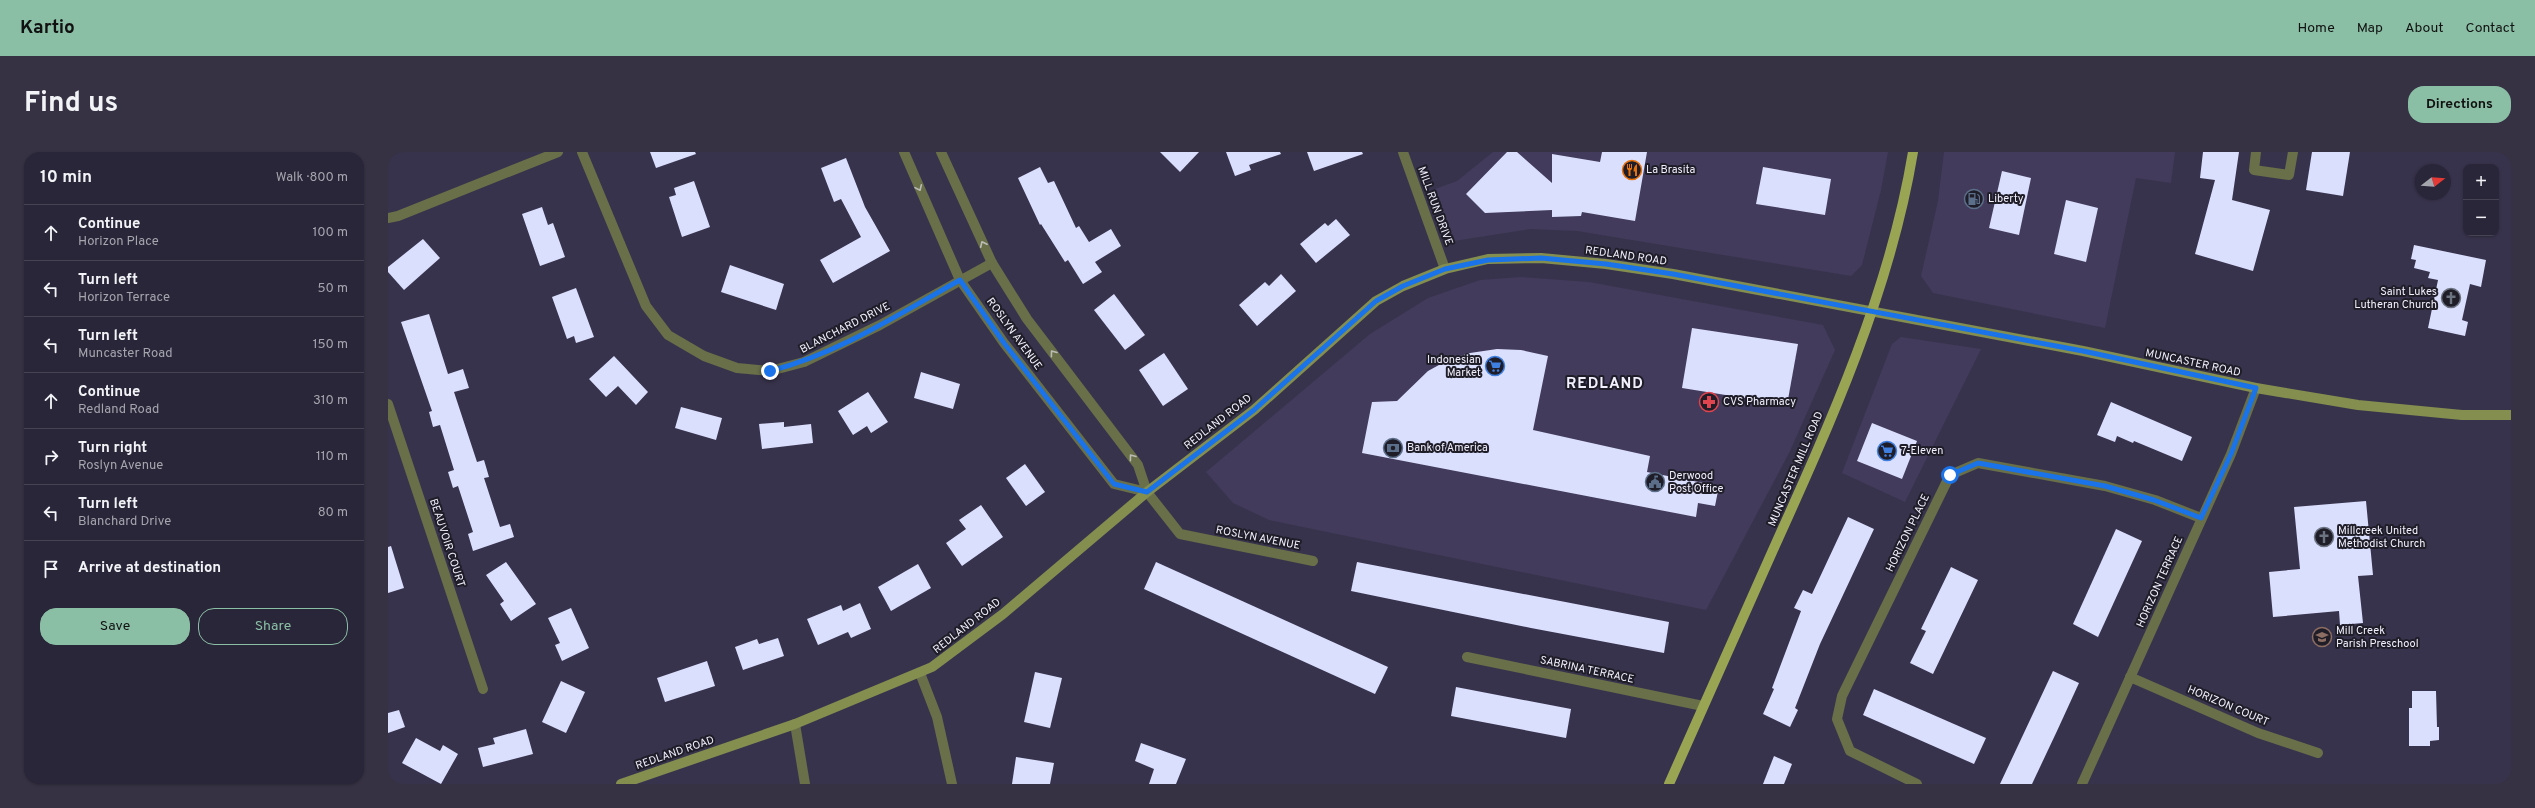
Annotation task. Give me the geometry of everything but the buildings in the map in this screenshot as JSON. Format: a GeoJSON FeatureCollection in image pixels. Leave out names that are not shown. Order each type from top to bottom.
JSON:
{"type":"FeatureCollection","features":[{"type":"Feature","properties":{"kind":"main road","name":"MUNCASTER MILL ROAD"},"geometry":{"type":"LineString","coordinates":[[1669,784],[1814,462],[1873,312],[1907,190],[1913,152]]}},
{"type":"Feature","properties":{"kind":"main road","name":"REDLAND ROAD"},"geometry":{"type":"LineString","coordinates":[[621,784],[795,724],[932,667],[1003,614],[1147,492],[1254,410],[1376,301],[1403,286],[1445,269],[1488,260],[1541,258],[1585,262],[1673,274],[1873,312]]}},
{"type":"Feature","properties":{"kind":"main road","name":"MUNCASTER ROAD"},"geometry":{"type":"LineString","coordinates":[[1873,312],[2083,351],[2256,388],[2358,405],[2462,415],[2511,415]]}},
{"type":"Feature","properties":{"kind":"street"},"geometry":{"type":"LineString","coordinates":[[388,218],[398,216],[558,152]]}},
{"type":"Feature","properties":{"kind":"street","name":"BLANCHARD DRIVE"},"geometry":{"type":"LineString","coordinates":[[582,152],[646,306],[668,335],[704,356],[737,368],[770,371],[804,362],[880,325],[992,263]]}},
{"type":"Feature","properties":{"kind":"street","name":"ROSLYN AVENUE"},"geometry":{"type":"LineString","coordinates":[[904,152],[960,280],[1004,343],[1114,484],[1147,492]]}},
{"type":"Feature","properties":{"kind":"street","name":"ROSLYN AVENUE"},"geometry":{"type":"LineString","coordinates":[[941,152],[992,263],[1027,319],[1138,465],[1147,492],[1180,534],[1313,561]]}},
{"type":"Feature","properties":{"kind":"street","name":"MILL RUN DRIVE"},"geometry":{"type":"LineString","coordinates":[[1402,152],[1445,269]]}},
{"type":"Feature","properties":{"kind":"street"},"geometry":{"type":"LineString","coordinates":[[2256,152],[2254,170],[2289,175],[2292,152]]}},
{"type":"Feature","properties":{"kind":"street","name":"HORIZON TERRACE"},"geometry":{"type":"LineString","coordinates":[[2082,784],[2231,454],[2256,388]]}},
{"type":"Feature","properties":{"kind":"street","name":"BEAUVOIR COURT"},"geometry":{"type":"LineString","coordinates":[[388,404],[483,689]]}},
{"type":"Feature","properties":{"kind":"street","name":"HORIZON PLACE"},"geometry":{"type":"LineString","coordinates":[[1917,784],[1850,751],[1837,719],[1842,696],[1950,475],[1978,463],[2105,486],[2154,500],[2201,518]]}},
{"type":"Feature","properties":{"kind":"street","name":"SABRINA TERRACE"},"geometry":{"type":"LineString","coordinates":[[1467,657],[1703,706]]}},
{"type":"Feature","properties":{"kind":"street"},"geometry":{"type":"LineString","coordinates":[[920,673],[937,717],[952,784]]}},
{"type":"Feature","properties":{"kind":"street","name":"HORIZON COURT"},"geometry":{"type":"LineString","coordinates":[[2130,677],[2258,733],[2318,752]]}},
{"type":"Feature","properties":{"kind":"street"},"geometry":{"type":"LineString","coordinates":[[795,724],[805,784]]}},
{"type":"Feature","properties":{"kind":"shaded area"},"geometry":{"type":"Polygon","coordinates":[[[1493,152],[1888,152],[1881,190],[1862,265],[1851,276],[1577,231],[1530,229],[1454,241],[1435,189],[1457,181],[1493,152]]]}},
{"type":"Feature","properties":{"kind":"shaded area"},"geometry":{"type":"Polygon","coordinates":[[[1944,152],[2175,152],[2171,183],[2136,178],[2105,328],[1933,293],[1921,276],[1938,201],[1944,152]]]}},
{"type":"Feature","properties":{"kind":"shaded area"},"geometry":{"type":"Polygon","coordinates":[[[1522,277],[1589,282],[1823,325],[1835,350],[1790,451],[1706,610],[1269,520],[1233,503],[1206,472],[1370,334],[1428,298],[1480,280],[1522,277]]]}},
{"type":"Feature","properties":{"kind":"shaded area"},"geometry":{"type":"Polygon","coordinates":[[[1901,337],[1981,349],[1905,502],[1842,473],[1892,344],[1901,337]]]}},
{"type":"Feature","properties":{"kind":"place","name":"La Brasita"},"geometry":{"type":"Point","coordinates":[1632,170]}},
{"type":"Feature","properties":{"kind":"place","name":"Liberty"},"geometry":{"type":"Point","coordinates":[1974,199]}},
{"type":"Feature","properties":{"kind":"place","name":"Saint Lukes Lutheran Church"},"geometry":{"type":"Point","coordinates":[2451,298]}},
{"type":"Feature","properties":{"kind":"place","name":"Indonesian Market"},"geometry":{"type":"Point","coordinates":[1495,366]}},
{"type":"Feature","properties":{"kind":"place","name":"CVS Pharmacy"},"geometry":{"type":"Point","coordinates":[1709,402]}},
{"type":"Feature","properties":{"kind":"place","name":"Bank of America"},"geometry":{"type":"Point","coordinates":[1393,448]}},
{"type":"Feature","properties":{"kind":"place","name":"7-Eleven"},"geometry":{"type":"Point","coordinates":[1887,451]}},
{"type":"Feature","properties":{"kind":"place","name":"Derwood Post Office"},"geometry":{"type":"Point","coordinates":[1655,482]}},
{"type":"Feature","properties":{"kind":"place","name":"Millcreek United Methodist Church"},"geometry":{"type":"Point","coordinates":[2324,537]}},
{"type":"Feature","properties":{"kind":"place","name":"Mill Creek Parish Preschool"},"geometry":{"type":"Point","coordinates":[2322,637]}},
{"type":"Feature","properties":{"kind":"district","name":"REDLAND"},"geometry":{"type":"Point","coordinates":[1605,384]}},
{"type":"Feature","properties":{"kind":"route"},"geometry":{"type":"LineString","coordinates":[[770,371],[804,362],[880,325],[960,280],[1004,343],[1114,484],[1147,492],[1254,410],[1376,301],[1403,286],[1445,269],[1488,260],[1541,258],[1606,264],[1673,274],[1724,285],[1946,324],[2083,351],[2256,388],[2231,454],[2201,518],[2154,500],[2105,486],[1978,463],[1950,475]]}}]}
